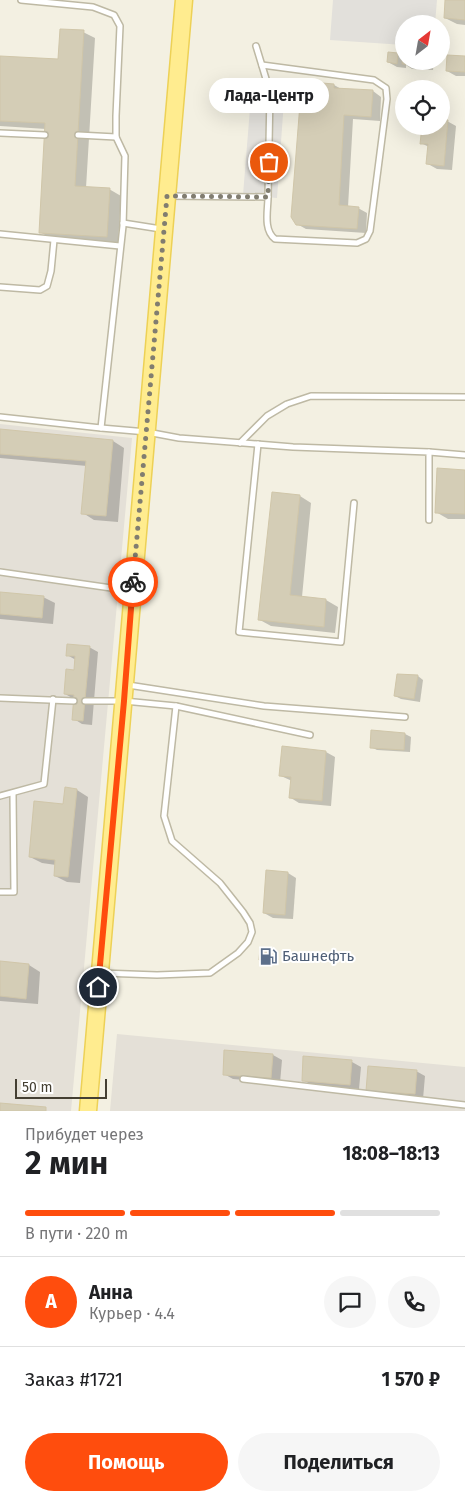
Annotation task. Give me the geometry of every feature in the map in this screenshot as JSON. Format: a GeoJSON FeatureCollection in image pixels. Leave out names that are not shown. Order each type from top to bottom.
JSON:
{"type":"FeatureCollection","features":[{"type":"Feature","properties":{"kind":"main road"},"geometry":{"type":"LineString","coordinates":[[88,1111],[184,0]]}},
{"type":"Feature","properties":{"kind":"lane"},"geometry":{"type":"LineString","coordinates":[[21,0],[93,7],[114,16],[120,26],[116,137],[124,156],[123,222],[101,428]]}},
{"type":"Feature","properties":{"kind":"lane"},"geometry":{"type":"LineString","coordinates":[[256,46],[270,92],[267,224],[271,235],[275,238],[357,243],[366,239],[370,231],[387,99],[386,88],[374,80],[262,65]]}},
{"type":"Feature","properties":{"kind":"lane"},"geometry":{"type":"LineString","coordinates":[[0,134],[45,135]]}},
{"type":"Feature","properties":{"kind":"lane"},"geometry":{"type":"LineString","coordinates":[[78,135],[116,137]]}},
{"type":"Feature","properties":{"kind":"lane"},"geometry":{"type":"LineString","coordinates":[[167,196],[268,197]]}},
{"type":"Feature","properties":{"kind":"lane"},"geometry":{"type":"LineString","coordinates":[[123,222],[164,229]]}},
{"type":"Feature","properties":{"kind":"lane"},"geometry":{"type":"LineString","coordinates":[[0,234],[120,246]]}},
{"type":"Feature","properties":{"kind":"lane"},"geometry":{"type":"LineString","coordinates":[[0,287],[40,290],[47,286],[51,272],[54,240]]}},
{"type":"Feature","properties":{"kind":"lane"},"geometry":{"type":"LineString","coordinates":[[240,443],[268,416],[287,404],[310,396],[465,397]]}},
{"type":"Feature","properties":{"kind":"lane"},"geometry":{"type":"LineString","coordinates":[[0,416],[147,432],[179,438],[465,455]]}},
{"type":"Feature","properties":{"kind":"lane"},"geometry":{"type":"LineString","coordinates":[[258,444],[239,632],[341,642],[354,502]]}},
{"type":"Feature","properties":{"kind":"lane"},"geometry":{"type":"LineString","coordinates":[[429,452],[429,520]]}},
{"type":"Feature","properties":{"kind":"lane"},"geometry":{"type":"LineString","coordinates":[[0,572],[132,591]]}},
{"type":"Feature","properties":{"kind":"lane"},"geometry":{"type":"LineString","coordinates":[[125,684],[264,706],[405,717]]}},
{"type":"Feature","properties":{"kind":"lane"},"geometry":{"type":"LineString","coordinates":[[0,698],[74,701]]}},
{"type":"Feature","properties":{"kind":"lane"},"geometry":{"type":"LineString","coordinates":[[0,796],[44,784],[53,699]]}},
{"type":"Feature","properties":{"kind":"lane"},"geometry":{"type":"LineString","coordinates":[[85,701],[124,701],[176,706],[310,735]]}},
{"type":"Feature","properties":{"kind":"lane"},"geometry":{"type":"LineString","coordinates":[[99,973],[157,975],[210,973],[238,953],[248,942],[252,932],[246,917],[220,883],[172,841],[164,816],[176,706]]}},
{"type":"Feature","properties":{"kind":"lane"},"geometry":{"type":"LineString","coordinates":[[0,892],[14,892],[13,794]]}},
{"type":"Feature","properties":{"kind":"lane"},"geometry":{"type":"LineString","coordinates":[[243,1079],[465,1105]]}},
{"type":"Feature","properties":{"kind":"shaded area"},"geometry":{"type":"Polygon","coordinates":[[[333,0],[437,0],[436,15],[395,15],[395,44],[330,40],[333,0]]]}},
{"type":"Feature","properties":{"kind":"shaded area"},"geometry":{"type":"Polygon","coordinates":[[[252,84],[285,86],[277,198],[243,195],[252,84]]]}},
{"type":"Feature","properties":{"kind":"shaded area"},"geometry":{"type":"Polygon","coordinates":[[[0,424],[132,438],[71,1111],[0,1111],[0,424]]]}},
{"type":"Feature","properties":{"kind":"shaded area"},"geometry":{"type":"Polygon","coordinates":[[[117,1034],[465,1067],[465,1111],[110,1111],[117,1034]]]}},
{"type":"Feature","properties":{"kind":"building"},"geometry":{"type":"Polygon","coordinates":[[[445,0],[465,0],[465,20],[450,19],[450,15],[444,15],[445,0]]]}},
{"type":"Feature","properties":{"kind":"building"},"geometry":{"type":"Polygon","coordinates":[[[60,29],[84,30],[75,186],[110,188],[107,237],[39,233],[45,123],[0,121],[0,56],[58,59],[60,29]]]}},
{"type":"Feature","properties":{"kind":"building"},"geometry":{"type":"Polygon","coordinates":[[[388,52],[395,53],[395,64],[387,62],[388,52]]]}},
{"type":"Feature","properties":{"kind":"building"},"geometry":{"type":"Polygon","coordinates":[[[450,55],[465,56],[465,72],[446,71],[450,70],[450,55]]]}},
{"type":"Feature","properties":{"kind":"building"},"geometry":{"type":"Polygon","coordinates":[[[310,82],[334,84],[334,88],[373,90],[371,117],[344,115],[339,205],[359,207],[357,229],[296,225],[291,217],[301,91],[310,82]]]}},
{"type":"Feature","properties":{"kind":"building"},"geometry":{"type":"Polygon","coordinates":[[[421,135],[447,135],[444,166],[426,164],[428,144],[420,144],[421,135]]]}},
{"type":"Feature","properties":{"kind":"building"},"geometry":{"type":"Polygon","coordinates":[[[0,429],[113,440],[106,516],[81,514],[86,461],[0,454],[0,429]]]}},
{"type":"Feature","properties":{"kind":"building"},"geometry":{"type":"Polygon","coordinates":[[[437,468],[465,470],[465,514],[435,513],[437,468]]]}},
{"type":"Feature","properties":{"kind":"building"},"geometry":{"type":"Polygon","coordinates":[[[272,492],[300,495],[290,595],[326,599],[324,627],[258,620],[272,492]]]}},
{"type":"Feature","properties":{"kind":"building"},"geometry":{"type":"Polygon","coordinates":[[[0,592],[44,596],[42,618],[0,614],[0,592]]]}},
{"type":"Feature","properties":{"kind":"building"},"geometry":{"type":"Polygon","coordinates":[[[67,644],[90,646],[83,721],[72,720],[74,695],[64,694],[66,669],[74,670],[75,656],[66,656],[67,644]]]}},
{"type":"Feature","properties":{"kind":"building"},"geometry":{"type":"Polygon","coordinates":[[[397,674],[418,675],[414,699],[394,696],[397,674]]]}},
{"type":"Feature","properties":{"kind":"building"},"geometry":{"type":"Polygon","coordinates":[[[371,730],[405,733],[404,750],[370,748],[371,730]]]}},
{"type":"Feature","properties":{"kind":"building"},"geometry":{"type":"Polygon","coordinates":[[[282,746],[326,751],[322,801],[289,798],[291,777],[279,776],[282,746]]]}},
{"type":"Feature","properties":{"kind":"building"},"geometry":{"type":"Polygon","coordinates":[[[65,787],[77,789],[68,877],[54,876],[55,860],[29,857],[34,801],[63,804],[65,787]]]}},
{"type":"Feature","properties":{"kind":"building"},"geometry":{"type":"Polygon","coordinates":[[[266,870],[288,872],[285,915],[263,913],[266,870]]]}},
{"type":"Feature","properties":{"kind":"building"},"geometry":{"type":"Polygon","coordinates":[[[260,948],[270,949],[269,961],[259,960],[260,948]]]}},
{"type":"Feature","properties":{"kind":"building"},"geometry":{"type":"Polygon","coordinates":[[[0,961],[29,964],[26,999],[0,996],[0,961]]]}},
{"type":"Feature","properties":{"kind":"building"},"geometry":{"type":"Polygon","coordinates":[[[224,1050],[273,1054],[271,1078],[223,1075],[224,1050]]]}},
{"type":"Feature","properties":{"kind":"building"},"geometry":{"type":"Polygon","coordinates":[[[303,1056],[352,1060],[350,1085],[302,1081],[303,1056]]]}},
{"type":"Feature","properties":{"kind":"building"},"geometry":{"type":"Polygon","coordinates":[[[368,1066],[417,1070],[415,1094],[366,1091],[368,1066]]]}},
{"type":"Feature","properties":{"kind":"building"},"geometry":{"type":"Polygon","coordinates":[[[0,1103],[46,1107],[46,1111],[0,1111],[0,1103]]]}},
{"type":"Feature","properties":{"kind":"way so far"},"geometry":{"type":"LineString","coordinates":[[133,582],[167,196],[268,197],[269,162]]}},
{"type":"Feature","properties":{"kind":"place","name":"Лада-Центр"},"geometry":{"type":"Point","coordinates":[269,162]}},
{"type":"Feature","properties":{"kind":"place","name":"Башнефть"},"geometry":{"type":"Point","coordinates":[268,956]}},
{"type":"Feature","properties":{"kind":"route"},"geometry":{"type":"LineString","coordinates":[[98,987],[133,582]]}}]}
